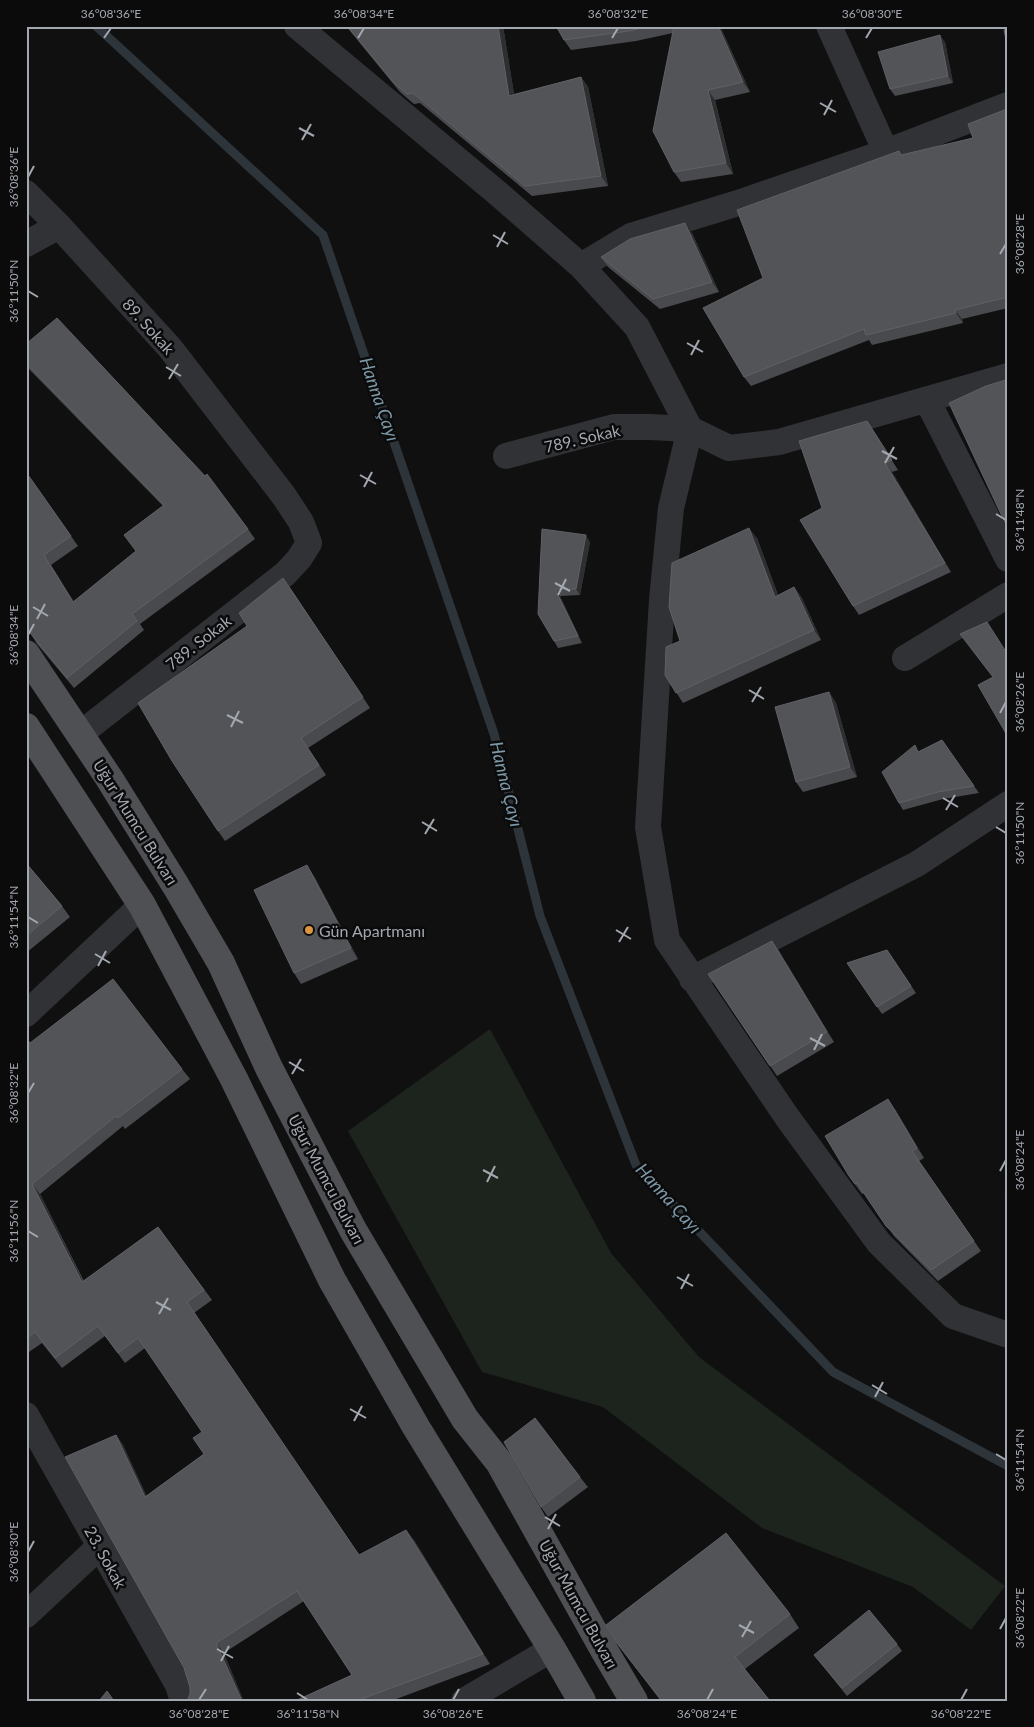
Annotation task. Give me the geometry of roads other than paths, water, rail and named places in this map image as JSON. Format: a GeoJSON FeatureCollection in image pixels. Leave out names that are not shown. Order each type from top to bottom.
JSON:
{"type":"FeatureCollection","features":[{"type":"Feature","properties":{"kind":"main road","name":"Uğur Mumcu Bulvarı"},"geometry":{"type":"LineString","coordinates":[[26,654],[80,734],[176,886],[220,963],[269,1068],[353,1230],[465,1419],[499,1462],[634,1701]]}},
{"type":"Feature","properties":{"kind":"main road"},"geometry":{"type":"LineString","coordinates":[[26,727],[142,905],[234,1079],[332,1280],[416,1427],[582,1701]]}},
{"type":"Feature","properties":{"kind":"street"},"geometry":{"type":"LineString","coordinates":[[297,26],[495,190],[581,266],[637,327],[690,429],[729,448],[779,442],[1008,376]]}},
{"type":"Feature","properties":{"kind":"street"},"geometry":{"type":"LineString","coordinates":[[829,26],[886,152]]}},
{"type":"Feature","properties":{"kind":"street"},"geometry":{"type":"LineString","coordinates":[[581,266],[631,236],[738,203],[886,152],[1008,105]]}},
{"type":"Feature","properties":{"kind":"street","name":"89. Sokak"},"geometry":{"type":"LineString","coordinates":[[26,193],[59,226],[170,348],[284,496],[300,522],[309,543]]}},
{"type":"Feature","properties":{"kind":"street"},"geometry":{"type":"LineString","coordinates":[[26,244],[59,226]]}},
{"type":"Feature","properties":{"kind":"street"},"geometry":{"type":"LineString","coordinates":[[926,400],[1008,559]]}},
{"type":"Feature","properties":{"kind":"street","name":"789. Sokak"},"geometry":{"type":"LineString","coordinates":[[506,456],[614,427],[690,429]]}},
{"type":"Feature","properties":{"kind":"street"},"geometry":{"type":"LineString","coordinates":[[690,429],[671,508],[662,600],[648,827],[667,940],[787,1117],[879,1243],[953,1316],[1008,1335]]}},
{"type":"Feature","properties":{"kind":"street","name":"789. Sokak"},"geometry":{"type":"LineString","coordinates":[[80,734],[285,574],[300,558],[309,543]]}},
{"type":"Feature","properties":{"kind":"street"},"geometry":{"type":"LineString","coordinates":[[904,658],[1008,595]]}},
{"type":"Feature","properties":{"kind":"street"},"geometry":{"type":"LineString","coordinates":[[692,979],[917,864],[1008,804]]}},
{"type":"Feature","properties":{"kind":"street"},"geometry":{"type":"LineString","coordinates":[[26,1014],[142,905]]}},
{"type":"Feature","properties":{"kind":"street","name":"23. Sokak"},"geometry":{"type":"LineString","coordinates":[[26,1415],[178,1685],[182,1701]]}},
{"type":"Feature","properties":{"kind":"street"},"geometry":{"type":"LineString","coordinates":[[26,1615],[100,1546]]}},
{"type":"Feature","properties":{"kind":"street"},"geometry":{"type":"LineString","coordinates":[[464,1701],[552,1649]]}},
{"type":"Feature","properties":{"kind":"waterway","name":"Hanna Çayı"},"geometry":{"type":"LineString","coordinates":[[96,26],[323,235],[494,734],[540,916],[636,1165],[833,1372],[1008,1466]]}},
{"type":"Feature","properties":{"kind":"place","name":"Gün Apartmanı"},"geometry":{"type":"Point","coordinates":[309,930]}}]}
